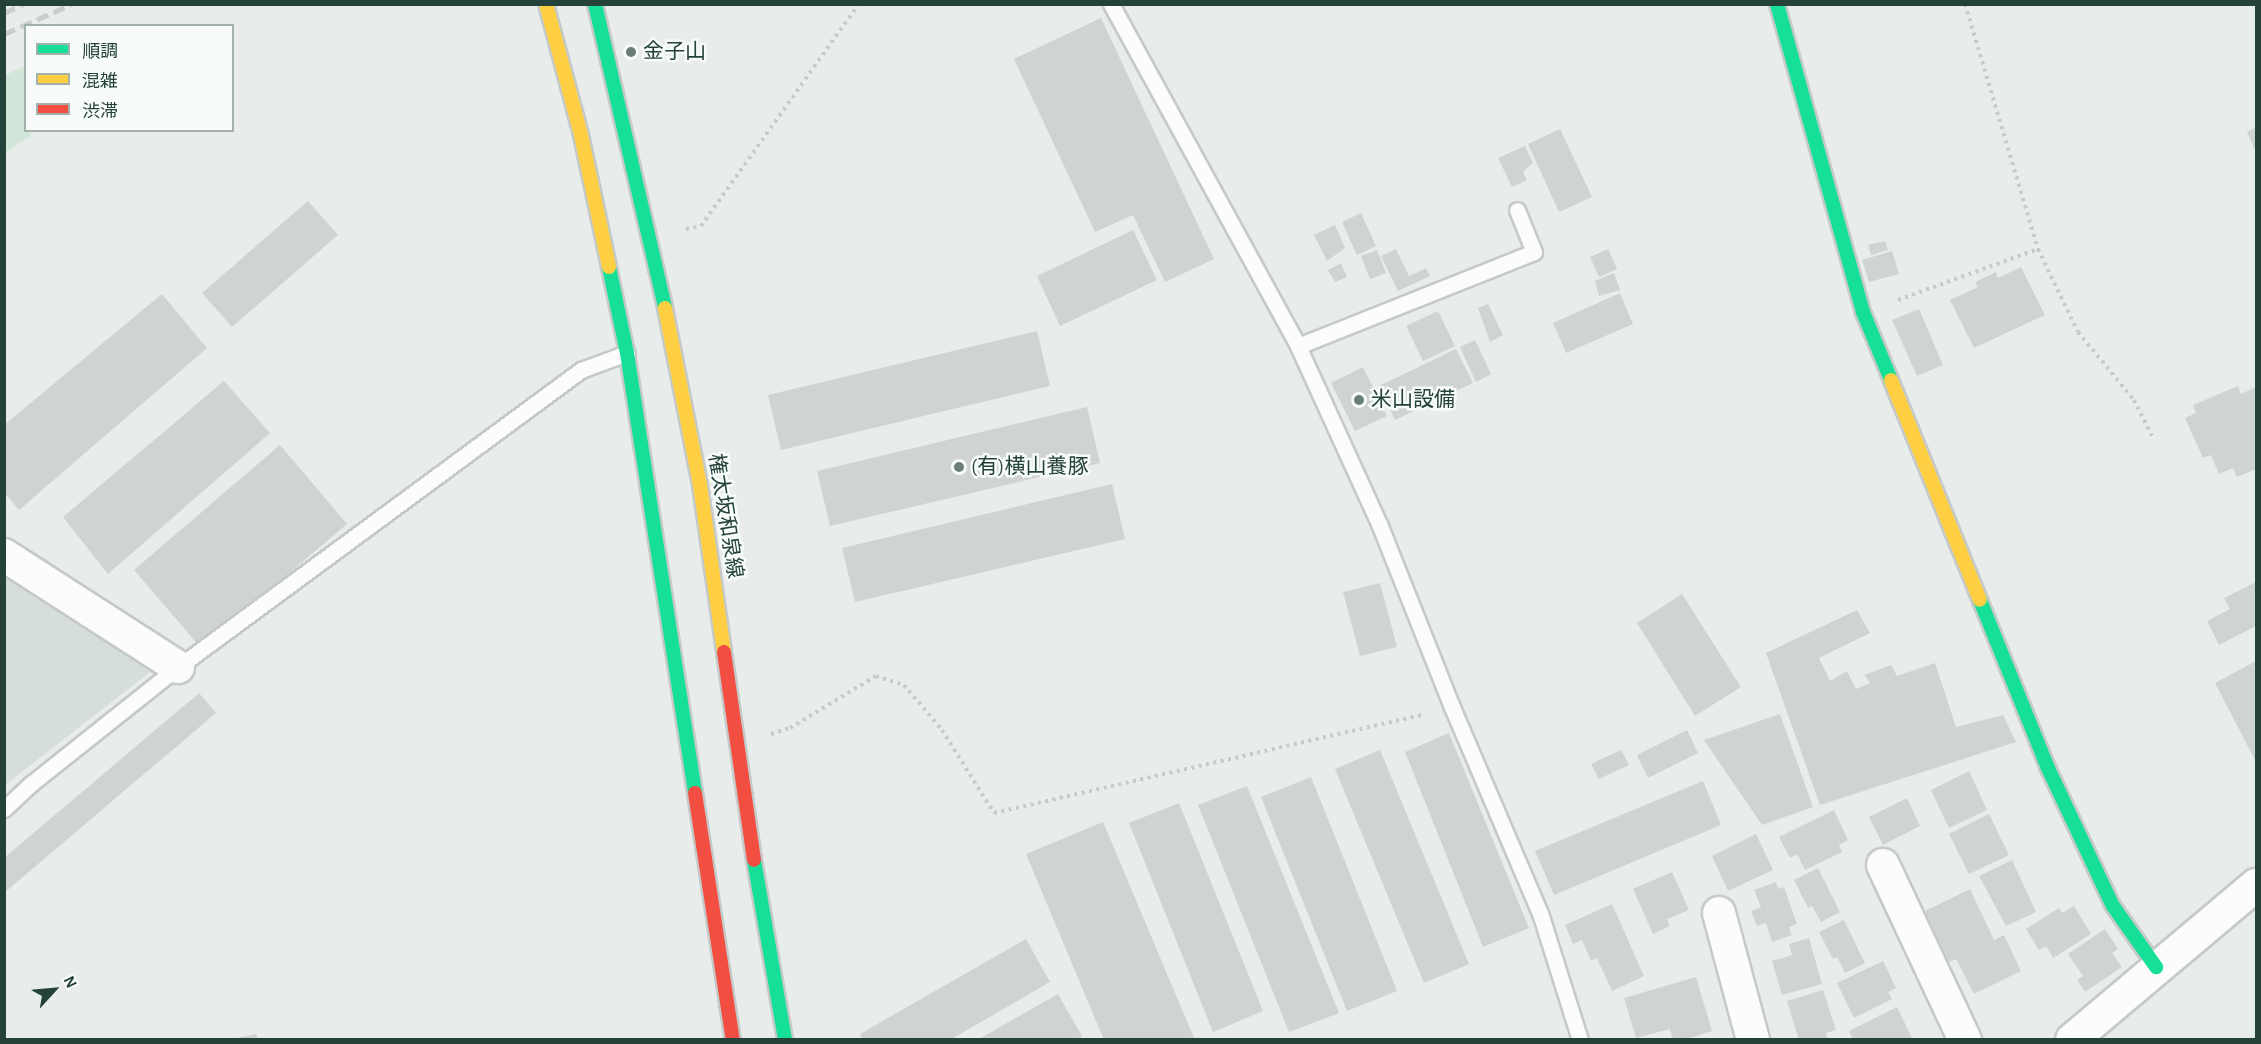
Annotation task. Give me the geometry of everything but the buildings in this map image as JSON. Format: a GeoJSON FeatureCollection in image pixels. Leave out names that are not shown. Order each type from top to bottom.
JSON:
{"type":"FeatureCollection","features":[{"type":"Feature","properties":{"kind":"street"},"geometry":{"type":"LineString","coordinates":[[546,4],[581,135],[627,353],[733,1040]]}},
{"type":"Feature","properties":{"kind":"street","name":"権太坂和泉線"},"geometry":{"type":"LineString","coordinates":[[595,4],[650,235],[700,485],[760,902],[785,1040]]}},
{"type":"Feature","properties":{"kind":"street"},"geometry":{"type":"LineString","coordinates":[[1777,4],[1863,312],[2047,766],[2113,906],[2156,968]]}},
{"type":"Feature","properties":{"kind":"street"},"geometry":{"type":"LineString","coordinates":[[4,555],[178,667]]}},
{"type":"Feature","properties":{"kind":"street"},"geometry":{"type":"LineString","coordinates":[[1883,866],[1965,1040]]}},
{"type":"Feature","properties":{"kind":"street"},"geometry":{"type":"LineString","coordinates":[[2072,1040],[2256,885]]}},
{"type":"Feature","properties":{"kind":"street"},"geometry":{"type":"LineString","coordinates":[[1719,913],[1753,1040]]}},
{"type":"Feature","properties":{"kind":"lane"},"geometry":{"type":"LineString","coordinates":[[1111,4],[1298,346],[1380,526],[1452,707],[1540,913],[1580,1040]]}},
{"type":"Feature","properties":{"kind":"lane"},"geometry":{"type":"LineString","coordinates":[[1298,346],[1534,252],[1517,210]]}},
{"type":"Feature","properties":{"kind":"lane"},"geometry":{"type":"LineString","coordinates":[[4,809],[32,783],[178,667],[581,369],[627,353]]}},
{"type":"Feature","properties":{"kind":"path"},"geometry":{"type":"LineString","coordinates":[[650,235],[701,226],[859,4]]}},
{"type":"Feature","properties":{"kind":"path"},"geometry":{"type":"LineString","coordinates":[[1965,4],[2038,249],[2079,332],[2134,400],[2152,436]]}},
{"type":"Feature","properties":{"kind":"path"},"geometry":{"type":"LineString","coordinates":[[1863,312],[2038,249]]}},
{"type":"Feature","properties":{"kind":"path"},"geometry":{"type":"LineString","coordinates":[[737,734],[773,734],[790,728],[876,676],[904,685],[942,730],[994,813],[1452,707]]}},
{"type":"Feature","properties":{"kind":"shaded area"},"geometry":{"type":"Polygon","coordinates":[[[5,568],[158,666],[5,785],[5,568]]]}},
{"type":"Feature","properties":{"kind":"green space"},"geometry":{"type":"Polygon","coordinates":[[[24,66],[24,132],[31,132],[30,136],[5,153],[5,75],[24,66]]]}},
{"type":"Feature","properties":{"kind":"railway"},"geometry":{"type":"LineString","coordinates":[[4,13],[23,4]]}},
{"type":"Feature","properties":{"kind":"railway"},"geometry":{"type":"LineString","coordinates":[[27,24],[72,4]]}},
{"type":"Feature","properties":{"kind":"railway"},"geometry":{"type":"LineString","coordinates":[[4,34],[24,25]]}},
{"type":"Feature","properties":{"kind":"traffic: fast"},"geometry":{"type":"LineString","coordinates":[[595,4],[665,308]]}},
{"type":"Feature","properties":{"kind":"traffic: fast"},"geometry":{"type":"LineString","coordinates":[[1777,4],[1863,312],[1891,380]]}},
{"type":"Feature","properties":{"kind":"traffic: fast"},"geometry":{"type":"LineString","coordinates":[[609,267],[627,353],[695,793]]}},
{"type":"Feature","properties":{"kind":"traffic: fast"},"geometry":{"type":"LineString","coordinates":[[1980,600],[2047,766],[2113,906],[2156,967]]}},
{"type":"Feature","properties":{"kind":"traffic: fast"},"geometry":{"type":"LineString","coordinates":[[754,860],[785,1040]]}},
{"type":"Feature","properties":{"kind":"traffic: slow"},"geometry":{"type":"LineString","coordinates":[[546,4],[581,135],[609,267]]}},
{"type":"Feature","properties":{"kind":"traffic: slow"},"geometry":{"type":"LineString","coordinates":[[665,308],[700,485],[724,652]]}},
{"type":"Feature","properties":{"kind":"traffic: slow"},"geometry":{"type":"LineString","coordinates":[[1891,380],[1980,600]]}},
{"type":"Feature","properties":{"kind":"traffic: jam"},"geometry":{"type":"LineString","coordinates":[[724,652],[754,860]]}},
{"type":"Feature","properties":{"kind":"traffic: jam"},"geometry":{"type":"LineString","coordinates":[[695,793],[733,1040]]}},
{"type":"Feature","properties":{"kind":"place","name":"金子山"},"geometry":{"type":"Point","coordinates":[631,52]}},
{"type":"Feature","properties":{"kind":"place","name":"米山設備"},"geometry":{"type":"Point","coordinates":[1359,400]}},
{"type":"Feature","properties":{"kind":"place","name":"(有)横山養豚"},"geometry":{"type":"Point","coordinates":[959,467]}}]}
